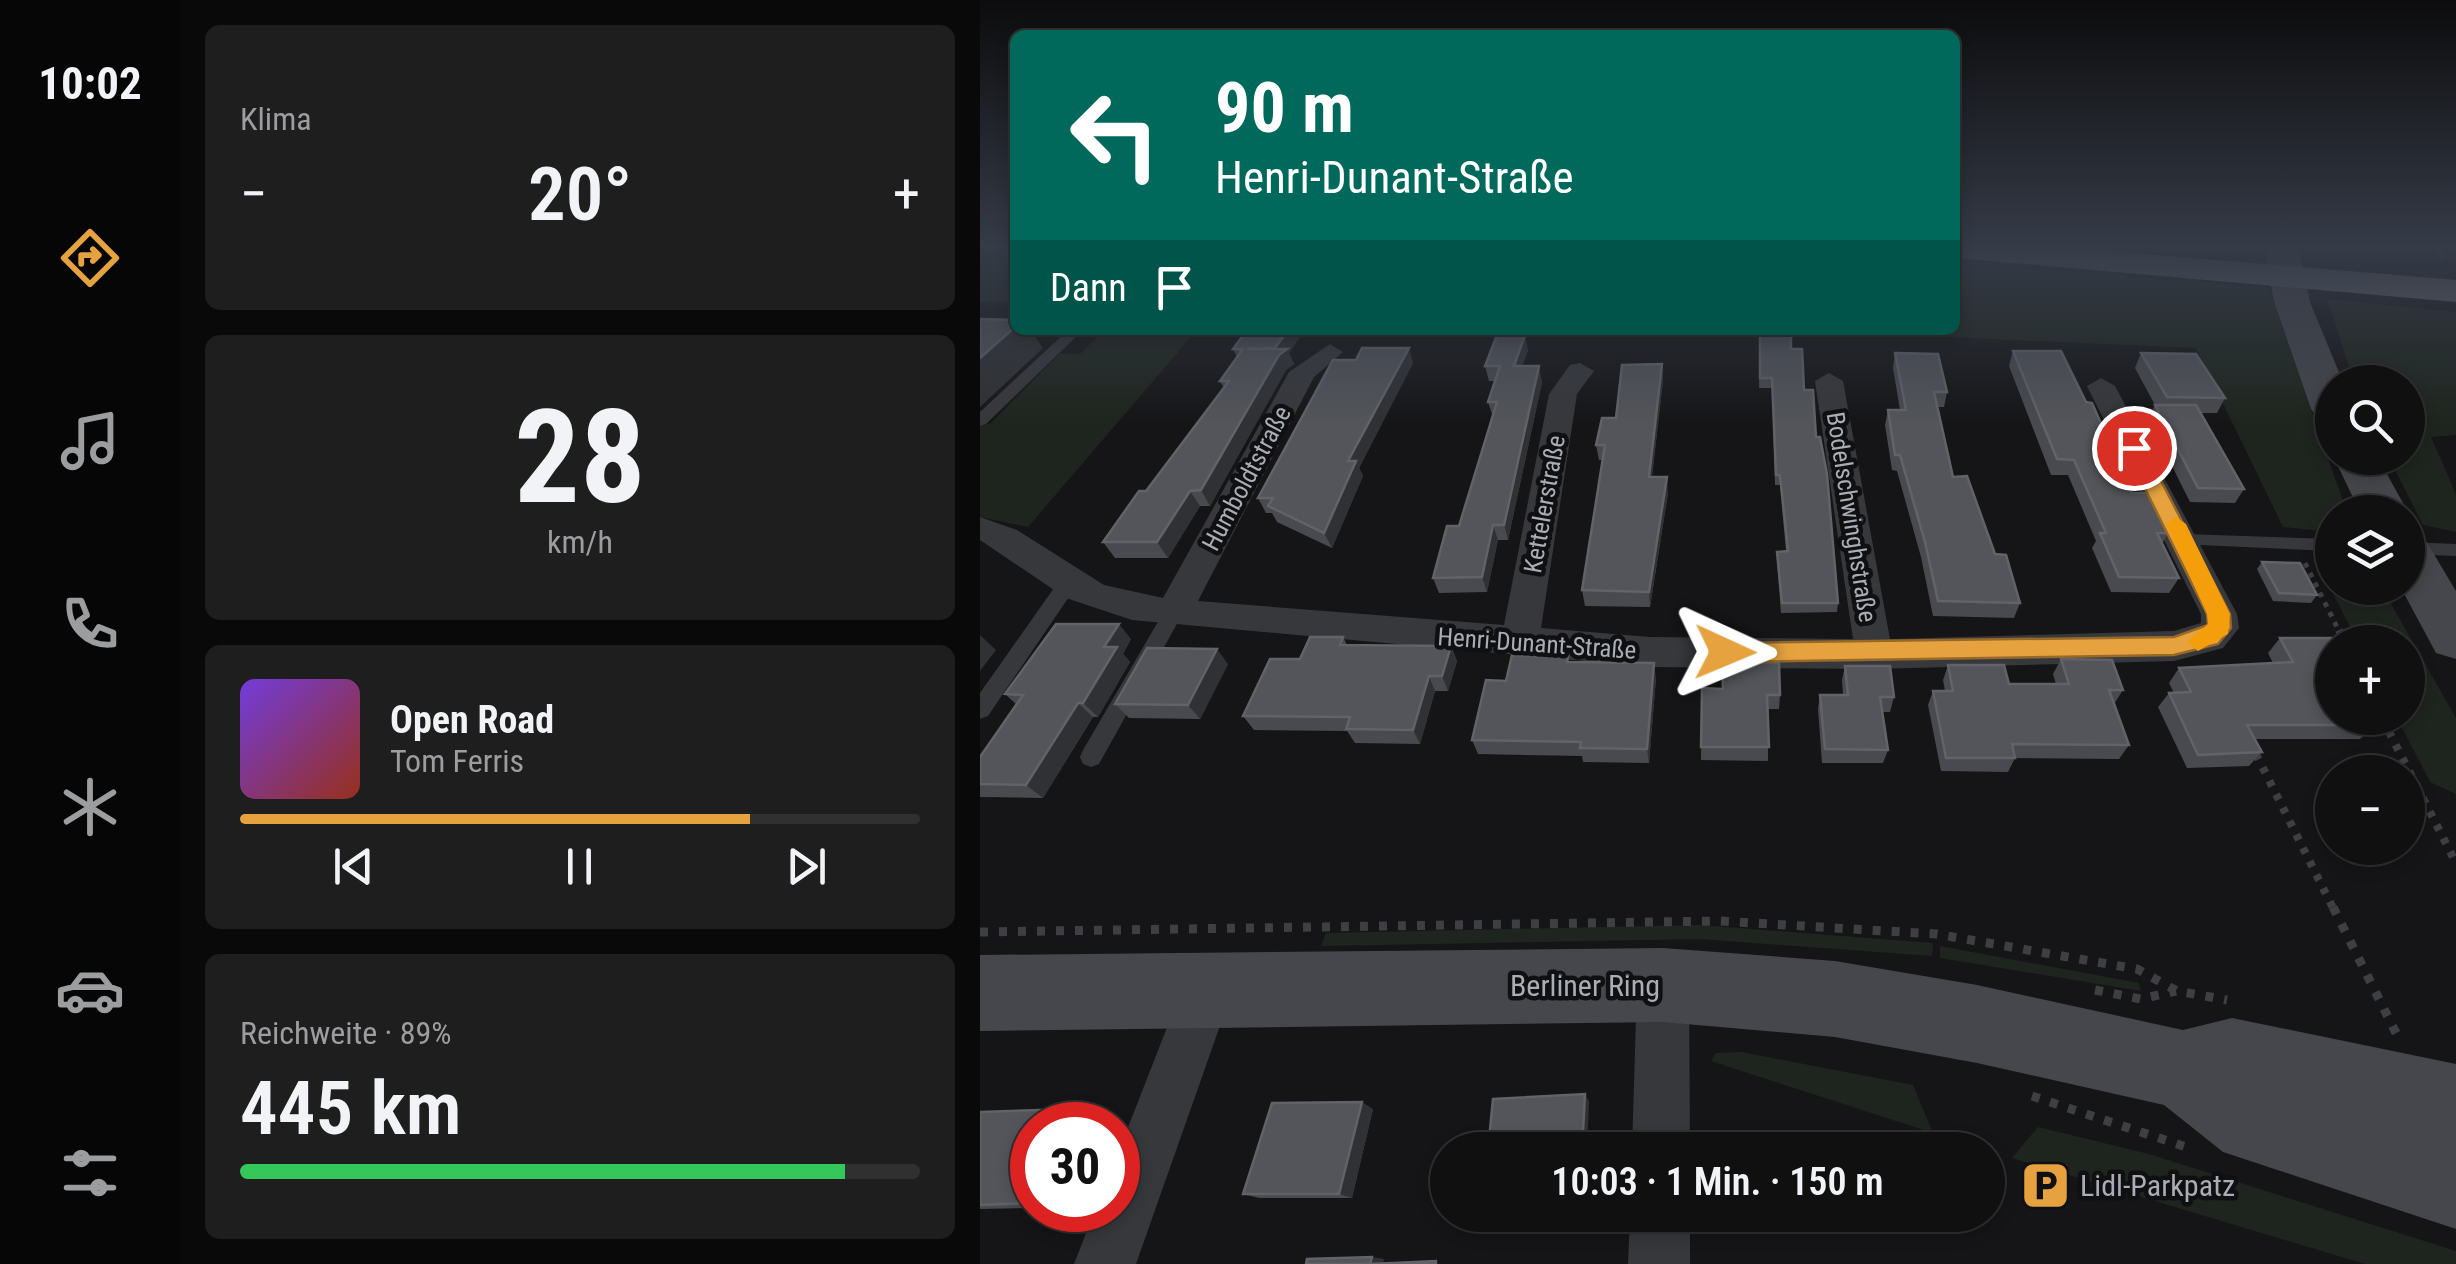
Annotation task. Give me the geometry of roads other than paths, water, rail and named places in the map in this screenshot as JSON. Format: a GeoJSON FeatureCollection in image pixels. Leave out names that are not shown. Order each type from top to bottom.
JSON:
{"type":"FeatureCollection","features":[{"type":"Feature","properties":{"kind":"street"},"geometry":{"type":"LineString","coordinates":[[2294,307],[2316,365]]}},
{"type":"Feature","properties":{"kind":"street","name":"Humboldtstraße"},"geometry":{"type":"LineString","coordinates":[[1173,613],[1304,372],[1330,352]]}},
{"type":"Feature","properties":{"kind":"street","name":"Kettelerstraße"},"geometry":{"type":"LineString","coordinates":[[1520,643],[1563,394],[1580,370]]}},
{"type":"Feature","properties":{"kind":"street","name":"Bodelschwinghstraße"},"geometry":{"type":"LineString","coordinates":[[1829,381],[1874,654]]}},
{"type":"Feature","properties":{"kind":"street","name":"Henri-Dunant-Straße"},"geometry":{"type":"LineString","coordinates":[[980,528],[1004,535],[1035,554],[1068,583],[1114,602],[1173,613],[1650,652],[1874,654],[2174,646],[2210,638],[2220,628],[2218,614],[2184,540],[2101,386]]}},
{"type":"Feature","properties":{"kind":"street"},"geometry":{"type":"LineString","coordinates":[[2425,573],[2456,638]]}},
{"type":"Feature","properties":{"kind":"street"},"geometry":{"type":"LineString","coordinates":[[1661,1132],[1664,984]]}},
{"type":"Feature","properties":{"kind":"street","name":"Berliner Ring"},"geometry":{"type":"LineString","coordinates":[[980,993],[1664,984],[1836,999],[1977,1024],[2183,1070],[2252,1123],[2456,1186]]}},
{"type":"Feature","properties":{"kind":"street"},"geometry":{"type":"LineString","coordinates":[[1105,1264],[1207,989]]}},
{"type":"Feature","properties":{"kind":"street","name":"Berliner Ring"},"geometry":{"type":"LineString","coordinates":[[2183,1070],[2232,1058],[2456,1105]]}},
{"type":"Feature","properties":{"kind":"street"},"geometry":{"type":"LineString","coordinates":[[1659,1264],[1660,1232]]}},
{"type":"Feature","properties":{"kind":"lane"},"geometry":{"type":"LineString","coordinates":[[980,420],[1071,335]]}},
{"type":"Feature","properties":{"kind":"lane"},"geometry":{"type":"LineString","coordinates":[[2184,540],[2315,545]]}},
{"type":"Feature","properties":{"kind":"lane"},"geometry":{"type":"LineString","coordinates":[[980,710],[1068,583]]}},
{"type":"Feature","properties":{"kind":"lane"},"geometry":{"type":"LineString","coordinates":[[1092,757],[1173,613]]}},
{"type":"Feature","properties":{"kind":"place","name":"Lidl-Parkpatz"},"geometry":{"type":"Point","coordinates":[2045,1186]}}]}
